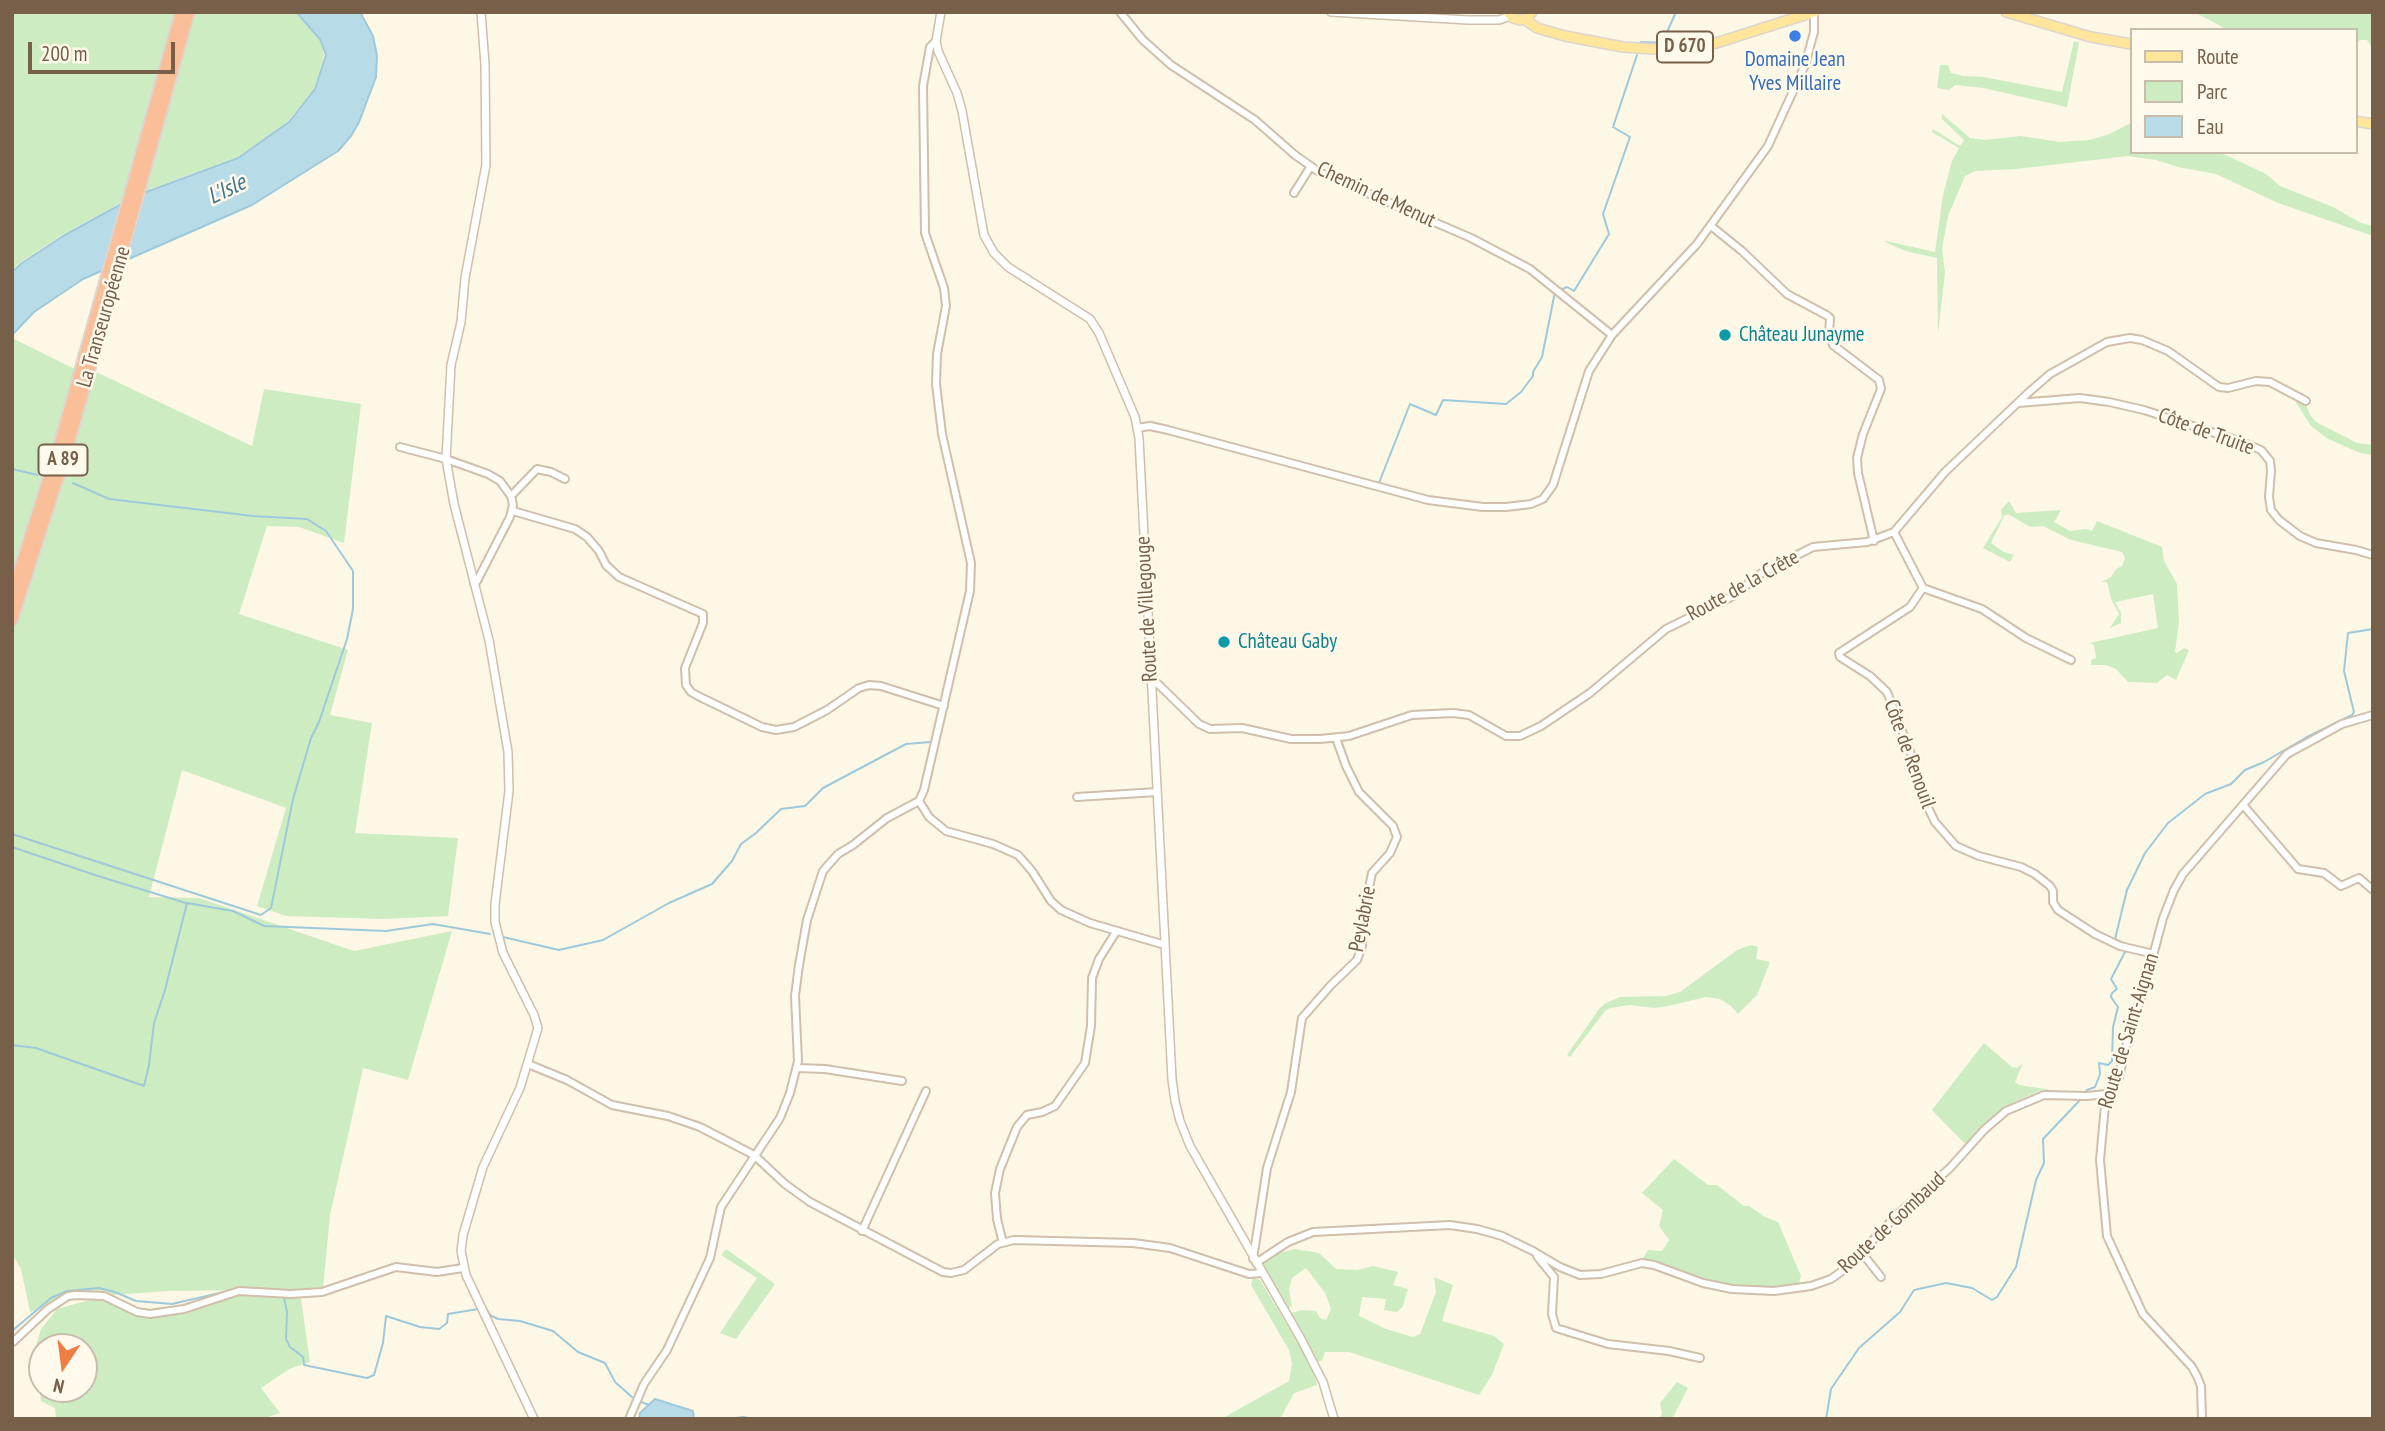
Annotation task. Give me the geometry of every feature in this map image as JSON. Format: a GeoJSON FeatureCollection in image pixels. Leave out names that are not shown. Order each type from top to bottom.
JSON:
{"type":"FeatureCollection","features":[{"type":"Feature","properties":{"kind":"highway","name":"La Transeuropéenne"},"geometry":{"type":"LineString","coordinates":[[12,620],[68,446],[137,165],[181,12]]}},
{"type":"Feature","properties":{"kind":"highway","name":"La Transeuropéenne"},"geometry":{"type":"LineString","coordinates":[[12,594],[149,160],[189,12]]}},
{"type":"Feature","properties":{"kind":"main road"},"geometry":{"type":"LineString","coordinates":[[1509,14],[1517,19],[1524,19],[1532,12],[1540,24],[1552,33]]}},
{"type":"Feature","properties":{"kind":"main road","name":"D 670"},"geometry":{"type":"LineString","coordinates":[[1524,19],[1537,28],[1552,33],[1623,47],[1654,49],[1693,46],[1739,37],[1814,12]]}},
{"type":"Feature","properties":{"kind":"main road"},"geometry":{"type":"LineString","coordinates":[[2006,12],[2027,15],[2091,37],[2130,44]]}},
{"type":"Feature","properties":{"kind":"street"},"geometry":{"type":"LineString","coordinates":[[481,12],[485,64],[485,165],[465,278],[461,322],[451,365],[446,459],[454,505],[489,640],[508,752],[509,791],[495,922],[503,953],[534,1015],[537,1028],[528,1064],[512,1107],[483,1167],[463,1235],[461,1251],[463,1268],[534,1419]]}},
{"type":"Feature","properties":{"kind":"street"},"geometry":{"type":"LineString","coordinates":[[629,1419],[644,1384],[676,1332],[710,1258],[720,1207],[780,1118],[796,1078],[796,981],[807,920],[823,871],[838,854],[887,818],[919,801],[925,790],[970,591],[971,563],[942,433],[936,384],[936,365],[946,306],[944,288],[925,233],[923,86],[927,58],[930,47],[936,41],[941,12]]}},
{"type":"Feature","properties":{"kind":"street","name":"Chemin de Menut"},"geometry":{"type":"LineString","coordinates":[[1120,12],[1143,40],[1171,65],[1255,120],[1311,166],[1355,190],[1471,238],[1530,269],[1612,335]]}},
{"type":"Feature","properties":{"kind":"street"},"geometry":{"type":"LineString","coordinates":[[1331,12],[1479,20],[1499,20],[1509,14]]}},
{"type":"Feature","properties":{"kind":"street"},"geometry":{"type":"LineString","coordinates":[[1479,20],[1497,12]]}},
{"type":"Feature","properties":{"kind":"street"},"geometry":{"type":"LineString","coordinates":[[1137,428],[1150,426],[1168,430],[1428,500],[1483,507],[1531,504],[1543,499],[1553,485],[1590,371],[1612,335],[1711,226],[1761,158],[1790,100],[1811,44],[1814,12]]}},
{"type":"Feature","properties":{"kind":"street","name":"Route de Villegouge"},"geometry":{"type":"LineString","coordinates":[[936,41],[962,111],[980,225],[988,243],[1008,267],[1083,314],[1095,326],[1137,428],[1172,1079],[1180,1121],[1198,1163],[1323,1382],[1334,1419]]}},
{"type":"Feature","properties":{"kind":"street"},"geometry":{"type":"LineString","coordinates":[[1294,193],[1311,166]]}},
{"type":"Feature","properties":{"kind":"street"},"geometry":{"type":"LineString","coordinates":[[1711,226],[1787,293],[1828,316],[1833,345],[1879,380],[1881,390],[1863,434],[1857,458],[1874,541]]}},
{"type":"Feature","properties":{"kind":"street","name":"Route de la Crête"},"geometry":{"type":"LineString","coordinates":[[1336,738],[1412,715],[1469,715],[1506,736],[1520,736],[1541,726],[1600,685],[1666,629],[1733,596],[1760,574],[1813,547],[1874,541],[1894,532],[1945,472],[2049,374],[2107,342],[2134,338],[2151,342],[2219,387],[2228,388],[2262,380],[2277,384],[2306,401]]}},
{"type":"Feature","properties":{"kind":"street","name":"Côte de Truite"},"geometry":{"type":"LineString","coordinates":[[2018,403],[2080,398],[2109,401],[2242,442],[2260,450],[2270,461],[2269,497],[2271,510],[2279,520],[2300,536],[2316,543],[2373,555]]}},
{"type":"Feature","properties":{"kind":"street"},"geometry":{"type":"LineString","coordinates":[[400,447],[488,474],[500,481],[511,496],[513,511],[474,583]]}},
{"type":"Feature","properties":{"kind":"street"},"geometry":{"type":"LineString","coordinates":[[511,496],[537,470],[551,472],[565,479]]}},
{"type":"Feature","properties":{"kind":"street"},"geometry":{"type":"LineString","coordinates":[[513,511],[575,530],[587,537],[606,565],[619,578],[703,614],[703,622],[685,668],[686,685],[698,696],[762,727],[776,730],[794,727],[827,710],[859,688],[869,685],[881,686],[944,706]]}},
{"type":"Feature","properties":{"kind":"street"},"geometry":{"type":"LineString","coordinates":[[1894,532],[1923,588],[1982,609],[2026,638],[2071,660]]}},
{"type":"Feature","properties":{"kind":"street","name":"Côte de Renouil"},"geometry":{"type":"LineString","coordinates":[[1923,588],[1910,607],[1839,653],[1840,657],[1870,676],[1887,692],[1911,754],[1921,793],[1935,822],[1956,846],[2035,874],[2050,886],[2053,902],[2058,910],[2095,934],[2120,946],[2154,954]]}},
{"type":"Feature","properties":{"kind":"street"},"geometry":{"type":"LineString","coordinates":[[1151,683],[1158,684],[1199,724],[1210,729],[1242,728],[1291,739],[1336,738]]}},
{"type":"Feature","properties":{"kind":"street","name":"Route de Saint-Aignan"},"geometry":{"type":"LineString","coordinates":[[2202,1419],[2201,1386],[2197,1376],[2192,1367],[2143,1314],[2107,1236],[2100,1160],[2106,1094],[2113,1088],[2124,1065],[2129,1034],[2168,902],[2178,882],[2279,761],[2293,749],[2342,723],[2373,715]]}},
{"type":"Feature","properties":{"kind":"street","name":"Peylabrie"},"geometry":{"type":"LineString","coordinates":[[1254,1261],[1267,1168],[1287,1106],[1303,1018],[1357,960],[1362,946],[1365,908],[1372,873],[1390,853],[1398,834],[1359,792],[1336,738]]}},
{"type":"Feature","properties":{"kind":"street"},"geometry":{"type":"LineString","coordinates":[[1077,797],[1157,792]]}},
{"type":"Feature","properties":{"kind":"street"},"geometry":{"type":"LineString","coordinates":[[919,801],[929,817],[946,831],[992,844],[1018,855],[1051,901],[1061,910],[1116,932],[1165,945]]}},
{"type":"Feature","properties":{"kind":"street"},"geometry":{"type":"LineString","coordinates":[[2244,806],[2298,869],[2324,873],[2341,886],[2359,878],[2373,890]]}},
{"type":"Feature","properties":{"kind":"street"},"geometry":{"type":"LineString","coordinates":[[1003,1242],[997,1219],[995,1193],[1000,1169],[1017,1127],[1027,1115],[1042,1112],[1055,1105],[1082,1070],[1089,1044],[1092,978],[1099,959],[1116,932]]}},
{"type":"Feature","properties":{"kind":"street"},"geometry":{"type":"LineString","coordinates":[[528,1064],[567,1080],[612,1105],[684,1121],[754,1155],[796,1193],[862,1231],[935,1268],[951,1273],[964,1270],[989,1249],[1014,1240],[1133,1243],[1170,1248],[1249,1274],[1261,1273]]}},
{"type":"Feature","properties":{"kind":"street"},"geometry":{"type":"LineString","coordinates":[[797,1068],[825,1069],[902,1081]]}},
{"type":"Feature","properties":{"kind":"street"},"geometry":{"type":"LineString","coordinates":[[862,1231],[926,1091]]}},
{"type":"Feature","properties":{"kind":"street","name":"Route de Gombaud"},"geometry":{"type":"LineString","coordinates":[[1254,1261],[1313,1232],[1450,1225],[1502,1236],[1580,1275],[1601,1274],[1642,1263],[1718,1286],[1744,1290],[1774,1291],[1823,1283],[1845,1269],[1900,1212],[1950,1168],[1984,1129],[2006,1111],[2044,1095],[2106,1094]]}},
{"type":"Feature","properties":{"kind":"street"},"geometry":{"type":"LineString","coordinates":[[1533,1251],[1554,1277]]}},
{"type":"Feature","properties":{"kind":"street"},"geometry":{"type":"LineString","coordinates":[[1862,1253],[1881,1277]]}},
{"type":"Feature","properties":{"kind":"street"},"geometry":{"type":"LineString","coordinates":[[13,1342],[48,1309],[68,1296],[104,1296],[150,1314],[184,1309],[239,1291],[306,1294],[322,1292],[397,1266],[437,1272],[463,1268]]}},
{"type":"Feature","properties":{"kind":"street"},"geometry":{"type":"LineString","coordinates":[[1560,1267],[1554,1277],[1552,1314],[1556,1328],[1608,1344],[1666,1350],[1700,1359]]}},
{"type":"Feature","properties":{"kind":"green space"},"geometry":{"type":"Polygon","coordinates":[[[12,12],[294,12],[320,39],[324,55],[314,89],[288,121],[269,136],[237,157],[137,194],[62,235],[12,270],[12,12]]]}},
{"type":"Feature","properties":{"kind":"green space"},"geometry":{"type":"Polygon","coordinates":[[[2194,12],[2373,12],[2373,49],[2367,40],[2357,43],[2357,28],[2224,28],[2194,12]]]}},
{"type":"Feature","properties":{"kind":"green space"},"geometry":{"type":"Polygon","coordinates":[[[2074,41],[2079,43],[2067,107],[1983,88],[1955,85],[1949,90],[1937,88],[1940,65],[1948,65],[1951,73],[2062,92],[2074,41]]]}},
{"type":"Feature","properties":{"kind":"green space"},"geometry":{"type":"Polygon","coordinates":[[[1942,114],[1970,138],[1984,140],[2021,136],[2060,142],[2089,140],[2130,124],[2130,154],[2222,154],[2266,174],[2280,186],[2373,226],[2373,236],[2278,203],[2216,174],[2156,160],[2128,156],[1975,171],[1965,176],[1948,216],[1942,249],[1945,272],[1938,334],[1937,258],[1905,251],[1885,242],[1935,252],[1943,195],[1952,161],[1959,148],[1932,132],[1933,129],[1960,146],[1964,140],[1942,119],[1942,114]]]}},
{"type":"Feature","properties":{"kind":"green space"},"geometry":{"type":"Polygon","coordinates":[[[12,338],[91,377],[94,371],[252,446],[264,389],[361,404],[344,543],[299,527],[267,526],[239,614],[348,650],[330,715],[372,723],[355,833],[458,838],[448,916],[383,919],[286,916],[257,906],[286,808],[182,770],[149,897],[199,898],[354,951],[452,931],[408,1080],[363,1068],[330,1215],[323,1289],[168,1291],[85,1297],[30,1312],[21,1269],[12,1254],[12,338]]]}},
{"type":"Feature","properties":{"kind":"green space"},"geometry":{"type":"Polygon","coordinates":[[[2297,398],[2305,403],[2316,422],[2357,443],[2373,445],[2373,455],[2360,453],[2328,439],[2311,426],[2295,401],[2297,398]]]}},
{"type":"Feature","properties":{"kind":"green space"},"geometry":{"type":"Polygon","coordinates":[[[2009,501],[2016,513],[2061,510],[2054,522],[2070,531],[2092,531],[2097,521],[2162,547],[2164,561],[2177,584],[2179,622],[2175,652],[2184,648],[2189,650],[2176,680],[2167,675],[2157,683],[2128,682],[2116,669],[2106,665],[2091,665],[2091,660],[2096,658],[2094,645],[2090,643],[2158,628],[2153,594],[2115,602],[2121,613],[2121,623],[2110,628],[2119,614],[2111,599],[2107,582],[2101,582],[2122,566],[2125,558],[2122,552],[2071,540],[2043,526],[2030,527],[2008,514],[2004,516],[1991,543],[2014,555],[2010,562],[1983,548],[2002,517],[2001,510],[2009,501]]]}},
{"type":"Feature","properties":{"kind":"green space"},"geometry":{"type":"Polygon","coordinates":[[[1751,945],[1758,947],[1756,959],[1770,962],[1757,995],[1738,1014],[1720,999],[1706,997],[1654,1008],[1630,1005],[1610,1008],[1570,1057],[1567,1055],[1606,1003],[1620,997],[1666,996],[1680,992],[1737,950],[1751,945]]]}},
{"type":"Feature","properties":{"kind":"green space"},"geometry":{"type":"Polygon","coordinates":[[[1984,1043],[2012,1067],[2017,1068],[2023,1063],[2015,1082],[2019,1085],[2052,1090],[2039,1091],[2010,1104],[1994,1115],[1967,1146],[1932,1110],[1984,1043]]]}},
{"type":"Feature","properties":{"kind":"green space"},"geometry":{"type":"Polygon","coordinates":[[[1674,1159],[1708,1185],[1717,1185],[1744,1206],[1749,1206],[1778,1222],[1801,1276],[1799,1283],[1751,1289],[1730,1286],[1643,1258],[1648,1250],[1662,1251],[1669,1240],[1659,1226],[1663,1210],[1642,1193],[1674,1159]]]}},
{"type":"Feature","properties":{"kind":"green space"},"geometry":{"type":"Polygon","coordinates":[[[726,1249],[775,1284],[736,1339],[720,1333],[757,1278],[721,1255],[726,1249]]]}},
{"type":"Feature","properties":{"kind":"green space"},"geometry":{"type":"Polygon","coordinates":[[[1295,1249],[1319,1253],[1336,1269],[1357,1270],[1373,1266],[1398,1272],[1393,1285],[1408,1289],[1403,1306],[1397,1312],[1384,1310],[1386,1299],[1362,1297],[1359,1316],[1386,1329],[1413,1337],[1420,1334],[1436,1292],[1434,1277],[1453,1285],[1442,1321],[1494,1336],[1504,1344],[1492,1375],[1479,1395],[1349,1352],[1325,1352],[1322,1361],[1314,1361],[1311,1350],[1288,1314],[1302,1310],[1316,1311],[1320,1318],[1326,1320],[1331,1309],[1325,1293],[1306,1268],[1292,1278],[1289,1290],[1292,1306],[1286,1310],[1261,1267],[1275,1254],[1295,1249]]]}},
{"type":"Feature","properties":{"kind":"green space"},"geometry":{"type":"Polygon","coordinates":[[[1253,1277],[1260,1280],[1312,1367],[1317,1385],[1294,1393],[1280,1419],[1221,1419],[1289,1381],[1292,1364],[1289,1350],[1251,1285],[1253,1277]]]}},
{"type":"Feature","properties":{"kind":"green space"},"geometry":{"type":"Polygon","coordinates":[[[243,1294],[301,1299],[310,1362],[289,1369],[261,1388],[280,1413],[262,1419],[56,1419],[55,1408],[45,1403],[98,1403],[98,1333],[40,1333],[57,1309],[97,1298],[121,1305],[145,1317],[181,1312],[243,1294]]]}},
{"type":"Feature","properties":{"kind":"green space"},"geometry":{"type":"Polygon","coordinates":[[[1677,1382],[1688,1388],[1672,1419],[1659,1419],[1662,1414],[1660,1403],[1677,1382]]]}},
{"type":"Feature","properties":{"kind":"water","name":"L'Isle"},"geometry":{"type":"Polygon","coordinates":[[[296,12],[360,12],[373,36],[377,56],[376,77],[359,122],[338,151],[252,205],[83,279],[34,312],[12,335],[12,272],[22,263],[63,236],[138,195],[238,158],[289,122],[315,89],[326,55],[320,39],[296,12]]]}},
{"type":"Feature","properties":{"kind":"water"},"geometry":{"type":"Polygon","coordinates":[[[655,1399],[693,1411],[694,1419],[639,1419],[640,1413],[655,1399]]]}},
{"type":"Feature","properties":{"kind":"waterway"},"geometry":{"type":"LineString","coordinates":[[1641,42],[1662,43],[1676,12]]}},
{"type":"Feature","properties":{"kind":"waterway"},"geometry":{"type":"LineString","coordinates":[[1560,290],[1567,287],[1574,291],[1609,234],[1603,214],[1630,137],[1613,127],[1637,55]]}},
{"type":"Feature","properties":{"kind":"waterway"},"geometry":{"type":"LineString","coordinates":[[1379,483],[1410,404],[1436,415],[1443,400],[1506,404],[1521,392],[1542,357],[1555,292]]}},
{"type":"Feature","properties":{"kind":"waterway"},"geometry":{"type":"LineString","coordinates":[[12,469],[38,475]]}},
{"type":"Feature","properties":{"kind":"waterway"},"geometry":{"type":"LineString","coordinates":[[12,834],[261,915],[271,908],[293,799],[311,738],[347,639],[353,609],[353,571],[326,531],[307,519],[253,516],[109,499],[73,483]]}},
{"type":"Feature","properties":{"kind":"waterway"},"geometry":{"type":"LineString","coordinates":[[2125,944],[2115,939],[2127,890],[2145,853],[2168,823],[2205,794],[2231,784],[2245,770],[2352,715],[2354,712],[2344,671],[2348,633],[2373,629]]}},
{"type":"Feature","properties":{"kind":"waterway"},"geometry":{"type":"LineString","coordinates":[[503,937],[559,950],[603,940],[669,903],[712,884],[732,861],[741,844],[781,809],[805,806],[823,788],[906,744],[931,742]]}},
{"type":"Feature","properties":{"kind":"waterway"},"geometry":{"type":"LineString","coordinates":[[12,847],[186,903]]}},
{"type":"Feature","properties":{"kind":"waterway"},"geometry":{"type":"LineString","coordinates":[[12,1045],[36,1048],[144,1086],[154,1023],[187,903],[233,911],[264,926],[386,931],[433,924],[490,934]]}},
{"type":"Feature","properties":{"kind":"waterway"},"geometry":{"type":"LineString","coordinates":[[2085,1093],[2095,1087],[2100,1074],[2099,1063],[2108,1065],[2112,1061],[2113,1027],[2118,1007],[2111,997],[2117,989],[2111,979],[2126,950]]}},
{"type":"Feature","properties":{"kind":"waterway"},"geometry":{"type":"LineString","coordinates":[[1826,1419],[1831,1389],[1859,1348],[1900,1312],[1914,1290],[1946,1283],[1972,1288],[1992,1300],[1997,1297],[2016,1267],[2036,1180],[2044,1163],[2043,1139],[2081,1099]]}},
{"type":"Feature","properties":{"kind":"waterway"},"geometry":{"type":"LineString","coordinates":[[12,1331],[51,1298],[67,1291],[99,1288],[136,1301],[172,1304],[228,1291]]}},
{"type":"Feature","properties":{"kind":"waterway"},"geometry":{"type":"LineString","coordinates":[[247,1288],[281,1290]]}},
{"type":"Feature","properties":{"kind":"waterway"},"geometry":{"type":"LineString","coordinates":[[284,1298],[287,1312],[286,1339],[290,1347],[303,1357],[304,1365],[367,1378],[374,1375],[383,1343],[386,1316],[420,1327],[439,1329],[447,1323],[448,1314],[478,1309]]}},
{"type":"Feature","properties":{"kind":"waterway"},"geometry":{"type":"LineString","coordinates":[[487,1310],[498,1319],[520,1321],[553,1331],[578,1352],[605,1363],[615,1382],[632,1397]]}},
{"type":"Feature","properties":{"kind":"waterway"},"geometry":{"type":"LineString","coordinates":[[639,1401],[649,1405]]}},
{"type":"Feature","properties":{"kind":"waterway"},"geometry":{"type":"LineString","coordinates":[[729,1419],[755,1419]]}},
{"type":"Feature","properties":{"kind":"place","name":"Domaine Jean Yves Millaire"},"geometry":{"type":"Point","coordinates":[1795,36]}},
{"type":"Feature","properties":{"kind":"place","name":"Château Junayme"},"geometry":{"type":"Point","coordinates":[1725,335]}},
{"type":"Feature","properties":{"kind":"place","name":"Château Gaby"},"geometry":{"type":"Point","coordinates":[1224,642]}}]}
